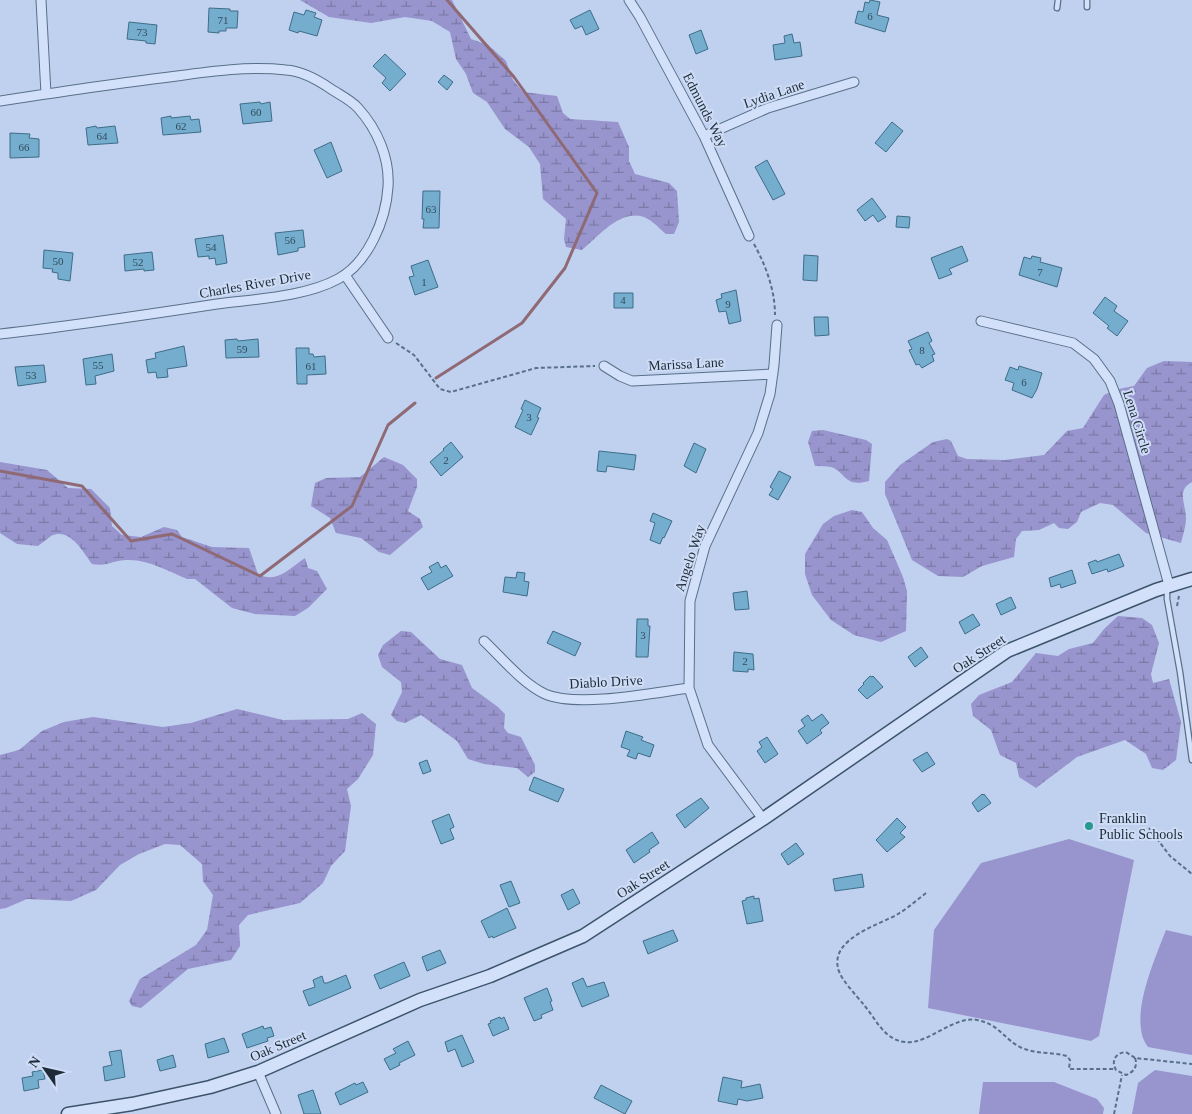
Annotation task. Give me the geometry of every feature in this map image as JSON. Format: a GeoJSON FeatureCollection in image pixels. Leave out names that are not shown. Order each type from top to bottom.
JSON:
{"type":"FeatureCollection","features":[{"type":"Feature","properties":{"kind":"main road","name":"Oak Street"},"geometry":{"type":"LineString","coordinates":[[68,1114],[132,1104],[210,1087],[258,1072],[420,1000],[490,976],[583,936],[763,819],[1007,651],[1169,585],[1192,578]]}},
{"type":"Feature","properties":{"kind":"street"},"geometry":{"type":"LineString","coordinates":[[41,0],[46,94]]}},
{"type":"Feature","properties":{"kind":"street","name":"Edmunds Way"},"geometry":{"type":"LineString","coordinates":[[629,0],[704,136],[749,236]]}},
{"type":"Feature","properties":{"kind":"street","name":"Charles River Drive"},"geometry":{"type":"LineString","coordinates":[[0,100],[157,78],[246,68],[299,72],[323,84],[356,106],[372,126],[387,163],[388,192],[378,230],[355,267],[345,275],[322,286],[277,297],[0,334]]}},
{"type":"Feature","properties":{"kind":"street","name":"Lydia Lane"},"geometry":{"type":"LineString","coordinates":[[704,136],[768,108],[854,82]]}},
{"type":"Feature","properties":{"kind":"street"},"geometry":{"type":"LineString","coordinates":[[345,275],[388,338]]}},
{"type":"Feature","properties":{"kind":"street","name":"Lena Circle"},"geometry":{"type":"LineString","coordinates":[[981,320],[1073,343],[1094,359],[1110,381],[1119,404],[1169,585]]}},
{"type":"Feature","properties":{"kind":"street","name":"Angelo Way"},"geometry":{"type":"LineString","coordinates":[[763,819],[708,744],[689,688],[690,601],[705,546],[758,433],[770,394],[777,325]]}},
{"type":"Feature","properties":{"kind":"street","name":"Marissa Lane"},"geometry":{"type":"LineString","coordinates":[[604,366],[632,381],[773,374]]}},
{"type":"Feature","properties":{"kind":"street","name":"Diablo Drive"},"geometry":{"type":"LineString","coordinates":[[484,641],[525,680],[545,694],[570,699],[615,698],[689,688]]}},
{"type":"Feature","properties":{"kind":"street"},"geometry":{"type":"LineString","coordinates":[[258,1072],[276,1114]]}},
{"type":"Feature","properties":{"kind":"lane"},"geometry":{"type":"LineString","coordinates":[[1057,8],[1058,0]]}},
{"type":"Feature","properties":{"kind":"lane"},"geometry":{"type":"LineString","coordinates":[[1086,8],[1087,0]]}},
{"type":"Feature","properties":{"kind":"lane"},"geometry":{"type":"LineString","coordinates":[[1169,585],[1167,599],[1180,672],[1192,760]]}},
{"type":"Feature","properties":{"kind":"path"},"geometry":{"type":"LineString","coordinates":[[749,236],[766,268],[774,301],[777,325]]}},
{"type":"Feature","properties":{"kind":"path"},"geometry":{"type":"LineString","coordinates":[[388,338],[414,355],[440,389],[451,392],[536,368],[604,366]]}},
{"type":"Feature","properties":{"kind":"path"},"geometry":{"type":"LineString","coordinates":[[1177,608],[1177,601],[1181,592]]}},
{"type":"Feature","properties":{"kind":"path"},"geometry":{"type":"LineString","coordinates":[[1149,828],[1170,856],[1192,874]]}},
{"type":"Feature","properties":{"kind":"path"},"geometry":{"type":"LineString","coordinates":[[926,894],[897,915],[850,939],[843,946],[838,956],[838,970],[883,1031],[896,1040],[912,1042],[958,1023],[976,1020],[997,1028],[1020,1047],[1067,1056],[1070,1060],[1069,1068],[1115,1069],[1126,1075],[1133,1072],[1136,1065],[1135,1058]]}},
{"type":"Feature","properties":{"kind":"path"},"geometry":{"type":"LineString","coordinates":[[1115,1069],[1114,1060],[1118,1054],[1126,1052],[1135,1058],[1192,1064]]}},
{"type":"Feature","properties":{"kind":"path"},"geometry":{"type":"LineString","coordinates":[[1114,1114],[1122,1074]]}},
{"type":"Feature","properties":{"kind":"green space"},"geometry":{"type":"Polygon","coordinates":[[[300,0],[452,0],[471,39],[488,45],[506,61],[513,80],[523,92],[557,96],[563,113],[570,119],[618,122],[629,147],[629,161],[635,174],[669,183],[677,191],[679,222],[674,234],[666,234],[647,218],[635,216],[618,220],[610,225],[582,250],[566,247],[564,239],[566,219],[543,199],[540,164],[529,147],[505,129],[487,102],[473,93],[466,74],[456,59],[450,32],[432,21],[405,17],[371,23],[329,17],[300,0]]]}},
{"type":"Feature","properties":{"kind":"green space"},"geometry":{"type":"Polygon","coordinates":[[[1164,361],[1192,362],[1192,482],[1187,485],[1183,493],[1186,518],[1181,543],[1146,533],[1113,505],[1100,503],[1081,512],[1077,522],[1068,529],[1059,528],[1054,523],[1039,530],[1022,531],[1016,539],[1014,557],[982,566],[963,577],[938,576],[912,560],[885,494],[885,482],[900,465],[933,442],[947,439],[951,441],[958,456],[967,459],[1005,460],[1044,455],[1067,431],[1083,428],[1104,395],[1114,390],[1134,386],[1147,368],[1164,361]]]}},
{"type":"Feature","properties":{"kind":"green space"},"geometry":{"type":"Polygon","coordinates":[[[823,430],[866,440],[872,444],[869,481],[861,483],[850,481],[836,469],[815,466],[808,442],[812,431],[823,430]]]}},
{"type":"Feature","properties":{"kind":"green space"},"geometry":{"type":"Polygon","coordinates":[[[384,457],[403,465],[417,479],[417,487],[408,511],[420,519],[423,527],[390,555],[379,552],[361,538],[336,533],[330,518],[311,506],[315,483],[326,478],[360,477],[384,457]]]}},
{"type":"Feature","properties":{"kind":"green space"},"geometry":{"type":"Polygon","coordinates":[[[0,462],[47,470],[68,488],[91,489],[110,508],[112,526],[122,535],[141,537],[164,527],[177,530],[182,537],[212,547],[249,548],[258,574],[265,577],[283,574],[305,558],[308,568],[317,571],[327,589],[308,608],[295,616],[255,614],[232,608],[195,579],[187,579],[150,563],[127,560],[102,565],[92,564],[80,547],[64,535],[51,536],[38,546],[17,544],[0,533],[0,462]]]}},
{"type":"Feature","properties":{"kind":"green space"},"geometry":{"type":"Polygon","coordinates":[[[852,510],[862,512],[873,528],[887,540],[907,591],[906,631],[881,642],[854,635],[831,620],[812,595],[805,574],[805,554],[823,524],[834,516],[852,510]]]}},
{"type":"Feature","properties":{"kind":"green space"},"geometry":{"type":"Polygon","coordinates":[[[1118,616],[1142,618],[1152,625],[1159,643],[1151,674],[1153,683],[1169,679],[1181,722],[1176,760],[1163,770],[1152,768],[1146,754],[1125,740],[1077,757],[1036,788],[1019,777],[1016,763],[1000,755],[991,730],[973,716],[971,704],[979,695],[1012,682],[1036,653],[1058,656],[1069,649],[1093,643],[1118,616]]]}},
{"type":"Feature","properties":{"kind":"green space"},"geometry":{"type":"Polygon","coordinates":[[[401,631],[411,632],[440,659],[462,665],[472,688],[505,714],[504,728],[508,733],[521,737],[535,765],[535,772],[528,777],[517,768],[484,764],[468,759],[457,741],[421,715],[405,723],[397,721],[391,715],[402,692],[401,682],[382,667],[378,655],[383,645],[401,631]]]}},
{"type":"Feature","properties":{"kind":"green space"},"geometry":{"type":"Polygon","coordinates":[[[237,709],[283,720],[348,719],[362,713],[376,724],[373,755],[358,779],[347,789],[351,806],[345,851],[331,866],[323,883],[300,903],[248,915],[239,925],[240,946],[231,960],[188,969],[141,1008],[132,1006],[129,1001],[140,979],[196,945],[207,930],[213,895],[203,881],[202,864],[180,845],[165,844],[139,854],[120,865],[96,890],[71,901],[27,899],[0,909],[0,755],[19,750],[42,731],[64,722],[93,717],[163,727],[191,723],[237,709]]]}},
{"type":"Feature","properties":{"kind":"green space"},"geometry":{"type":"Polygon","coordinates":[[[1069,839],[1134,860],[1099,1036],[1091,1041],[928,1008],[934,930],[981,863],[1069,839]]]}},
{"type":"Feature","properties":{"kind":"green space"},"geometry":{"type":"Polygon","coordinates":[[[1166,930],[1192,936],[1192,1055],[1148,1047],[1142,1035],[1140,1021],[1145,989],[1166,930]]]}},
{"type":"Feature","properties":{"kind":"green space"},"geometry":{"type":"Polygon","coordinates":[[[1155,1070],[1192,1076],[1192,1114],[1132,1114],[1138,1083],[1155,1070]]]}},
{"type":"Feature","properties":{"kind":"green space"},"geometry":{"type":"Polygon","coordinates":[[[983,1082],[1054,1082],[1097,1099],[1104,1108],[1103,1114],[979,1114],[983,1082]]]}},
{"type":"Feature","properties":{"kind":"building"},"geometry":{"type":"Polygon","coordinates":[[[870,0],[880,2],[877,15],[889,18],[885,32],[855,23],[858,11],[863,12],[865,2],[869,3],[870,0]]]}},
{"type":"Feature","properties":{"kind":"building"},"geometry":{"type":"Polygon","coordinates":[[[209,8],[238,11],[237,28],[226,28],[226,31],[219,31],[219,33],[208,32],[209,8]]]}},
{"type":"Feature","properties":{"kind":"building"},"geometry":{"type":"Polygon","coordinates":[[[306,10],[316,13],[314,17],[322,20],[317,36],[289,30],[294,12],[304,15],[306,10]]]}},
{"type":"Feature","properties":{"kind":"building"},"geometry":{"type":"Polygon","coordinates":[[[590,10],[599,29],[586,35],[582,26],[575,29],[570,20],[590,10]]]}},
{"type":"Feature","properties":{"kind":"building"},"geometry":{"type":"Polygon","coordinates":[[[129,22],[157,25],[155,44],[127,39],[129,22]]]}},
{"type":"Feature","properties":{"kind":"building"},"geometry":{"type":"Polygon","coordinates":[[[701,30],[708,49],[696,54],[689,35],[701,30]]]}},
{"type":"Feature","properties":{"kind":"building"},"geometry":{"type":"Polygon","coordinates":[[[792,34],[794,43],[800,42],[802,56],[775,60],[773,45],[785,43],[784,36],[792,34]]]}},
{"type":"Feature","properties":{"kind":"building"},"geometry":{"type":"Polygon","coordinates":[[[385,54],[406,74],[390,91],[382,83],[386,78],[373,66],[385,54]]]}},
{"type":"Feature","properties":{"kind":"building"},"geometry":{"type":"Polygon","coordinates":[[[444,75],[453,82],[447,90],[438,82],[444,75]]]}},
{"type":"Feature","properties":{"kind":"building"},"geometry":{"type":"Polygon","coordinates":[[[260,102],[261,104],[270,102],[272,121],[243,124],[240,104],[260,102]]]}},
{"type":"Feature","properties":{"kind":"building"},"geometry":{"type":"Polygon","coordinates":[[[171,116],[171,118],[190,116],[191,120],[199,119],[201,132],[163,135],[161,118],[171,116]]]}},
{"type":"Feature","properties":{"kind":"building"},"geometry":{"type":"Polygon","coordinates":[[[892,122],[903,131],[886,152],[875,143],[892,122]]]}},
{"type":"Feature","properties":{"kind":"building"},"geometry":{"type":"Polygon","coordinates":[[[96,126],[97,128],[115,126],[118,143],[88,145],[86,128],[96,126]]]}},
{"type":"Feature","properties":{"kind":"building"},"geometry":{"type":"Polygon","coordinates":[[[10,133],[30,134],[29,138],[39,139],[39,157],[10,158],[10,133]]]}},
{"type":"Feature","properties":{"kind":"building"},"geometry":{"type":"Polygon","coordinates":[[[331,142],[342,171],[327,178],[314,150],[331,142]]]}},
{"type":"Feature","properties":{"kind":"building"},"geometry":{"type":"Polygon","coordinates":[[[767,160],[785,194],[773,200],[755,167],[767,160]]]}},
{"type":"Feature","properties":{"kind":"building"},"geometry":{"type":"Polygon","coordinates":[[[423,191],[440,191],[439,228],[423,228],[423,191]]]}},
{"type":"Feature","properties":{"kind":"building"},"geometry":{"type":"Polygon","coordinates":[[[872,198],[886,217],[878,222],[873,215],[865,221],[857,210],[872,198]]]}},
{"type":"Feature","properties":{"kind":"building"},"geometry":{"type":"Polygon","coordinates":[[[897,216],[910,217],[909,228],[896,227],[897,216]]]}},
{"type":"Feature","properties":{"kind":"building"},"geometry":{"type":"Polygon","coordinates":[[[303,230],[305,247],[298,248],[298,251],[278,255],[275,233],[303,230]]]}},
{"type":"Feature","properties":{"kind":"building"},"geometry":{"type":"Polygon","coordinates":[[[223,235],[227,263],[216,265],[215,258],[209,259],[209,256],[198,257],[195,239],[223,235]]]}},
{"type":"Feature","properties":{"kind":"building"},"geometry":{"type":"Polygon","coordinates":[[[962,246],[968,261],[949,269],[952,274],[939,279],[931,258],[962,246]]]}},
{"type":"Feature","properties":{"kind":"building"},"geometry":{"type":"Polygon","coordinates":[[[44,250],[73,253],[70,281],[58,279],[58,273],[52,272],[53,269],[43,268],[44,250]]]}},
{"type":"Feature","properties":{"kind":"building"},"geometry":{"type":"Polygon","coordinates":[[[152,252],[154,270],[125,271],[124,255],[152,252]]]}},
{"type":"Feature","properties":{"kind":"building"},"geometry":{"type":"Polygon","coordinates":[[[804,255],[818,256],[817,281],[803,280],[804,255]]]}},
{"type":"Feature","properties":{"kind":"building"},"geometry":{"type":"Polygon","coordinates":[[[1032,256],[1041,258],[1040,262],[1062,268],[1057,287],[1019,275],[1024,257],[1031,259],[1032,256]]]}},
{"type":"Feature","properties":{"kind":"building"},"geometry":{"type":"Polygon","coordinates":[[[428,260],[438,287],[415,295],[409,277],[414,276],[411,266],[428,260]]]}},
{"type":"Feature","properties":{"kind":"building"},"geometry":{"type":"Polygon","coordinates":[[[736,290],[741,321],[729,324],[726,311],[719,312],[716,300],[722,298],[721,294],[736,290]]]}},
{"type":"Feature","properties":{"kind":"building"},"geometry":{"type":"Polygon","coordinates":[[[614,293],[633,293],[633,308],[614,308],[614,293]]]}},
{"type":"Feature","properties":{"kind":"building"},"geometry":{"type":"Polygon","coordinates":[[[1105,297],[1117,306],[1114,311],[1128,321],[1117,336],[1107,328],[1109,326],[1093,313],[1105,297]]]}},
{"type":"Feature","properties":{"kind":"building"},"geometry":{"type":"Polygon","coordinates":[[[814,317],[828,317],[829,335],[815,336],[814,317]]]}},
{"type":"Feature","properties":{"kind":"building"},"geometry":{"type":"Polygon","coordinates":[[[928,332],[932,341],[929,343],[935,354],[932,355],[934,361],[922,368],[919,364],[916,365],[909,350],[912,349],[908,341],[928,332]]]}},
{"type":"Feature","properties":{"kind":"building"},"geometry":{"type":"Polygon","coordinates":[[[237,339],[238,341],[258,339],[259,357],[226,358],[225,340],[237,339]]]}},
{"type":"Feature","properties":{"kind":"building"},"geometry":{"type":"Polygon","coordinates":[[[184,346],[187,366],[167,369],[168,377],[157,378],[156,372],[148,373],[146,360],[156,358],[155,353],[184,346]]]}},
{"type":"Feature","properties":{"kind":"building"},"geometry":{"type":"Polygon","coordinates":[[[296,348],[309,348],[309,354],[313,354],[314,357],[325,356],[326,374],[307,375],[307,384],[297,384],[296,348]]]}},
{"type":"Feature","properties":{"kind":"building"},"geometry":{"type":"Polygon","coordinates":[[[112,354],[114,371],[95,376],[96,384],[86,385],[83,359],[112,354]]]}},
{"type":"Feature","properties":{"kind":"building"},"geometry":{"type":"Polygon","coordinates":[[[44,365],[46,382],[18,386],[15,367],[44,365]]]}},
{"type":"Feature","properties":{"kind":"building"},"geometry":{"type":"Polygon","coordinates":[[[1019,366],[1042,373],[1032,398],[1012,390],[1014,383],[1005,380],[1010,367],[1018,370],[1019,366]]]}},
{"type":"Feature","properties":{"kind":"building"},"geometry":{"type":"Polygon","coordinates":[[[525,400],[541,408],[537,417],[539,418],[531,435],[515,427],[523,410],[521,409],[525,400]]]}},
{"type":"Feature","properties":{"kind":"building"},"geometry":{"type":"Polygon","coordinates":[[[451,442],[463,457],[441,476],[430,462],[451,442]]]}},
{"type":"Feature","properties":{"kind":"building"},"geometry":{"type":"Polygon","coordinates":[[[694,443],[706,449],[696,473],[684,466],[694,443]]]}},
{"type":"Feature","properties":{"kind":"building"},"geometry":{"type":"Polygon","coordinates":[[[599,451],[636,455],[634,470],[607,466],[606,472],[597,471],[599,451]]]}},
{"type":"Feature","properties":{"kind":"building"},"geometry":{"type":"Polygon","coordinates":[[[779,471],[791,477],[778,500],[769,495],[773,489],[770,487],[779,471]]]}},
{"type":"Feature","properties":{"kind":"building"},"geometry":{"type":"Polygon","coordinates":[[[653,513],[672,521],[660,544],[650,540],[655,523],[650,521],[653,513]]]}},
{"type":"Feature","properties":{"kind":"building"},"geometry":{"type":"Polygon","coordinates":[[[1119,554],[1124,566],[1108,572],[1107,569],[1092,574],[1088,563],[1096,560],[1097,562],[1119,554]]]}},
{"type":"Feature","properties":{"kind":"building"},"geometry":{"type":"Polygon","coordinates":[[[438,562],[441,568],[446,565],[453,576],[428,590],[421,578],[432,572],[429,567],[438,562]]]}},
{"type":"Feature","properties":{"kind":"building"},"geometry":{"type":"Polygon","coordinates":[[[1072,570],[1076,583],[1061,588],[1060,584],[1051,587],[1049,578],[1072,570]]]}},
{"type":"Feature","properties":{"kind":"building"},"geometry":{"type":"Polygon","coordinates":[[[517,572],[525,573],[524,581],[529,582],[527,596],[503,592],[505,577],[516,578],[517,572]]]}},
{"type":"Feature","properties":{"kind":"building"},"geometry":{"type":"Polygon","coordinates":[[[747,591],[749,609],[735,610],[733,593],[747,591]]]}},
{"type":"Feature","properties":{"kind":"building"},"geometry":{"type":"Polygon","coordinates":[[[1011,597],[1016,608],[1001,615],[996,604],[1011,597]]]}},
{"type":"Feature","properties":{"kind":"building"},"geometry":{"type":"Polygon","coordinates":[[[973,614],[980,625],[965,634],[959,622],[973,614]]]}},
{"type":"Feature","properties":{"kind":"building"},"geometry":{"type":"Polygon","coordinates":[[[637,619],[648,619],[648,626],[650,626],[648,657],[636,657],[637,619]]]}},
{"type":"Feature","properties":{"kind":"building"},"geometry":{"type":"Polygon","coordinates":[[[553,631],[581,643],[575,656],[547,643],[553,631]]]}},
{"type":"Feature","properties":{"kind":"building"},"geometry":{"type":"Polygon","coordinates":[[[921,647],[928,657],[915,667],[908,657],[921,647]]]}},
{"type":"Feature","properties":{"kind":"building"},"geometry":{"type":"Polygon","coordinates":[[[734,652],[753,654],[754,670],[748,669],[748,672],[733,671],[734,652]]]}},
{"type":"Feature","properties":{"kind":"building"},"geometry":{"type":"Polygon","coordinates":[[[870,676],[873,676],[883,687],[867,699],[858,690],[870,676]]]}},
{"type":"Feature","properties":{"kind":"building"},"geometry":{"type":"Polygon","coordinates":[[[822,714],[829,723],[820,730],[822,733],[807,744],[798,731],[805,726],[801,720],[808,715],[812,721],[822,714]]]}},
{"type":"Feature","properties":{"kind":"building"},"geometry":{"type":"Polygon","coordinates":[[[626,731],[643,737],[641,740],[654,745],[650,757],[638,753],[636,759],[627,756],[630,750],[621,747],[626,731]]]}},
{"type":"Feature","properties":{"kind":"building"},"geometry":{"type":"Polygon","coordinates":[[[767,737],[778,754],[765,763],[757,751],[762,747],[759,742],[767,737]]]}},
{"type":"Feature","properties":{"kind":"building"},"geometry":{"type":"Polygon","coordinates":[[[927,752],[935,764],[922,772],[913,760],[927,752]]]}},
{"type":"Feature","properties":{"kind":"building"},"geometry":{"type":"Polygon","coordinates":[[[427,760],[431,771],[423,774],[419,763],[427,760]]]}},
{"type":"Feature","properties":{"kind":"building"},"geometry":{"type":"Polygon","coordinates":[[[534,777],[564,789],[558,802],[529,790],[534,777]]]}},
{"type":"Feature","properties":{"kind":"building"},"geometry":{"type":"Polygon","coordinates":[[[982,794],[991,803],[978,812],[972,803],[982,794]]]}},
{"type":"Feature","properties":{"kind":"building"},"geometry":{"type":"Polygon","coordinates":[[[701,798],[709,808],[685,828],[676,815],[701,798]]]}},
{"type":"Feature","properties":{"kind":"building"},"geometry":{"type":"Polygon","coordinates":[[[449,814],[454,827],[450,829],[454,839],[441,844],[432,821],[449,814]]]}},
{"type":"Feature","properties":{"kind":"building"},"geometry":{"type":"Polygon","coordinates":[[[897,818],[906,827],[900,833],[905,837],[887,852],[876,840],[897,818]]]}},
{"type":"Feature","properties":{"kind":"building"},"geometry":{"type":"Polygon","coordinates":[[[652,832],[659,843],[634,863],[626,850],[652,832]]]}},
{"type":"Feature","properties":{"kind":"building"},"geometry":{"type":"Polygon","coordinates":[[[796,843],[804,854],[788,865],[781,854],[796,843]]]}},
{"type":"Feature","properties":{"kind":"building"},"geometry":{"type":"Polygon","coordinates":[[[862,874],[864,887],[835,891],[833,879],[862,874]]]}},
{"type":"Feature","properties":{"kind":"building"},"geometry":{"type":"Polygon","coordinates":[[[511,881],[520,903],[509,907],[500,885],[511,881]]]}},
{"type":"Feature","properties":{"kind":"building"},"geometry":{"type":"Polygon","coordinates":[[[573,889],[580,903],[568,910],[561,895],[573,889]]]}},
{"type":"Feature","properties":{"kind":"building"},"geometry":{"type":"Polygon","coordinates":[[[754,896],[754,899],[759,898],[763,921],[747,924],[742,901],[754,896]]]}},
{"type":"Feature","properties":{"kind":"building"},"geometry":{"type":"Polygon","coordinates":[[[507,908],[516,928],[489,938],[481,921],[507,908]]]}},
{"type":"Feature","properties":{"kind":"building"},"geometry":{"type":"Polygon","coordinates":[[[673,930],[678,941],[648,954],[643,941],[673,930]]]}},
{"type":"Feature","properties":{"kind":"building"},"geometry":{"type":"Polygon","coordinates":[[[440,950],[446,963],[427,971],[422,957],[440,950]]]}},
{"type":"Feature","properties":{"kind":"building"},"geometry":{"type":"Polygon","coordinates":[[[404,962],[410,976],[380,989],[374,975],[404,962]]]}},
{"type":"Feature","properties":{"kind":"building"},"geometry":{"type":"Polygon","coordinates":[[[346,975],[351,988],[309,1006],[303,991],[315,987],[313,980],[322,976],[324,983],[327,983],[346,975]]]}},
{"type":"Feature","properties":{"kind":"building"},"geometry":{"type":"Polygon","coordinates":[[[583,978],[587,987],[604,982],[609,996],[582,1007],[572,983],[583,978]]]}},
{"type":"Feature","properties":{"kind":"building"},"geometry":{"type":"Polygon","coordinates":[[[547,988],[553,1010],[541,1015],[542,1018],[534,1021],[524,998],[547,988]]]}},
{"type":"Feature","properties":{"kind":"building"},"geometry":{"type":"Polygon","coordinates":[[[500,1017],[501,1019],[504,1017],[509,1029],[493,1036],[488,1024],[491,1023],[490,1021],[500,1017]]]}},
{"type":"Feature","properties":{"kind":"building"},"geometry":{"type":"Polygon","coordinates":[[[263,1026],[264,1029],[271,1027],[274,1036],[267,1038],[268,1041],[247,1048],[242,1034],[263,1026]]]}},
{"type":"Feature","properties":{"kind":"building"},"geometry":{"type":"Polygon","coordinates":[[[462,1035],[474,1062],[462,1067],[455,1049],[448,1052],[445,1042],[462,1035]]]}},
{"type":"Feature","properties":{"kind":"building"},"geometry":{"type":"Polygon","coordinates":[[[224,1038],[229,1052],[208,1058],[205,1044],[224,1038]]]}},
{"type":"Feature","properties":{"kind":"building"},"geometry":{"type":"Polygon","coordinates":[[[408,1041],[415,1055],[390,1070],[384,1059],[396,1053],[393,1049],[408,1041]]]}},
{"type":"Feature","properties":{"kind":"building"},"geometry":{"type":"Polygon","coordinates":[[[121,1050],[125,1077],[105,1081],[103,1067],[112,1065],[109,1052],[121,1050]]]}},
{"type":"Feature","properties":{"kind":"building"},"geometry":{"type":"Polygon","coordinates":[[[173,1055],[176,1067],[160,1071],[157,1060],[173,1055]]]}},
{"type":"Feature","properties":{"kind":"building"},"geometry":{"type":"Polygon","coordinates":[[[43,1070],[45,1079],[38,1080],[39,1088],[24,1091],[22,1078],[33,1076],[32,1072],[43,1070]]]}},
{"type":"Feature","properties":{"kind":"building"},"geometry":{"type":"Polygon","coordinates":[[[723,1077],[742,1081],[741,1088],[760,1084],[763,1098],[747,1101],[738,1099],[737,1105],[718,1101],[723,1077]]]}},
{"type":"Feature","properties":{"kind":"building"},"geometry":{"type":"Polygon","coordinates":[[[363,1082],[368,1092],[340,1105],[335,1093],[355,1083],[356,1085],[363,1082]]]}},
{"type":"Feature","properties":{"kind":"building"},"geometry":{"type":"Polygon","coordinates":[[[601,1085],[632,1101],[625,1114],[594,1098],[601,1085]]]}},
{"type":"Feature","properties":{"kind":"building"},"geometry":{"type":"Polygon","coordinates":[[[313,1090],[321,1114],[304,1114],[298,1095],[313,1090]]]}},
{"type":"Feature","properties":{"kind":"waterway"},"geometry":{"type":"LineString","coordinates":[[436,378],[522,323],[565,268],[597,193],[514,77],[447,0]]}},
{"type":"Feature","properties":{"kind":"waterway"},"geometry":{"type":"LineString","coordinates":[[0,471],[82,486],[131,541],[172,534],[260,576],[352,506],[388,425],[415,403]]}},
{"type":"Feature","properties":{"kind":"place","name":"Franklin Public Schools"},"geometry":{"type":"Point","coordinates":[1089,826]}}]}
